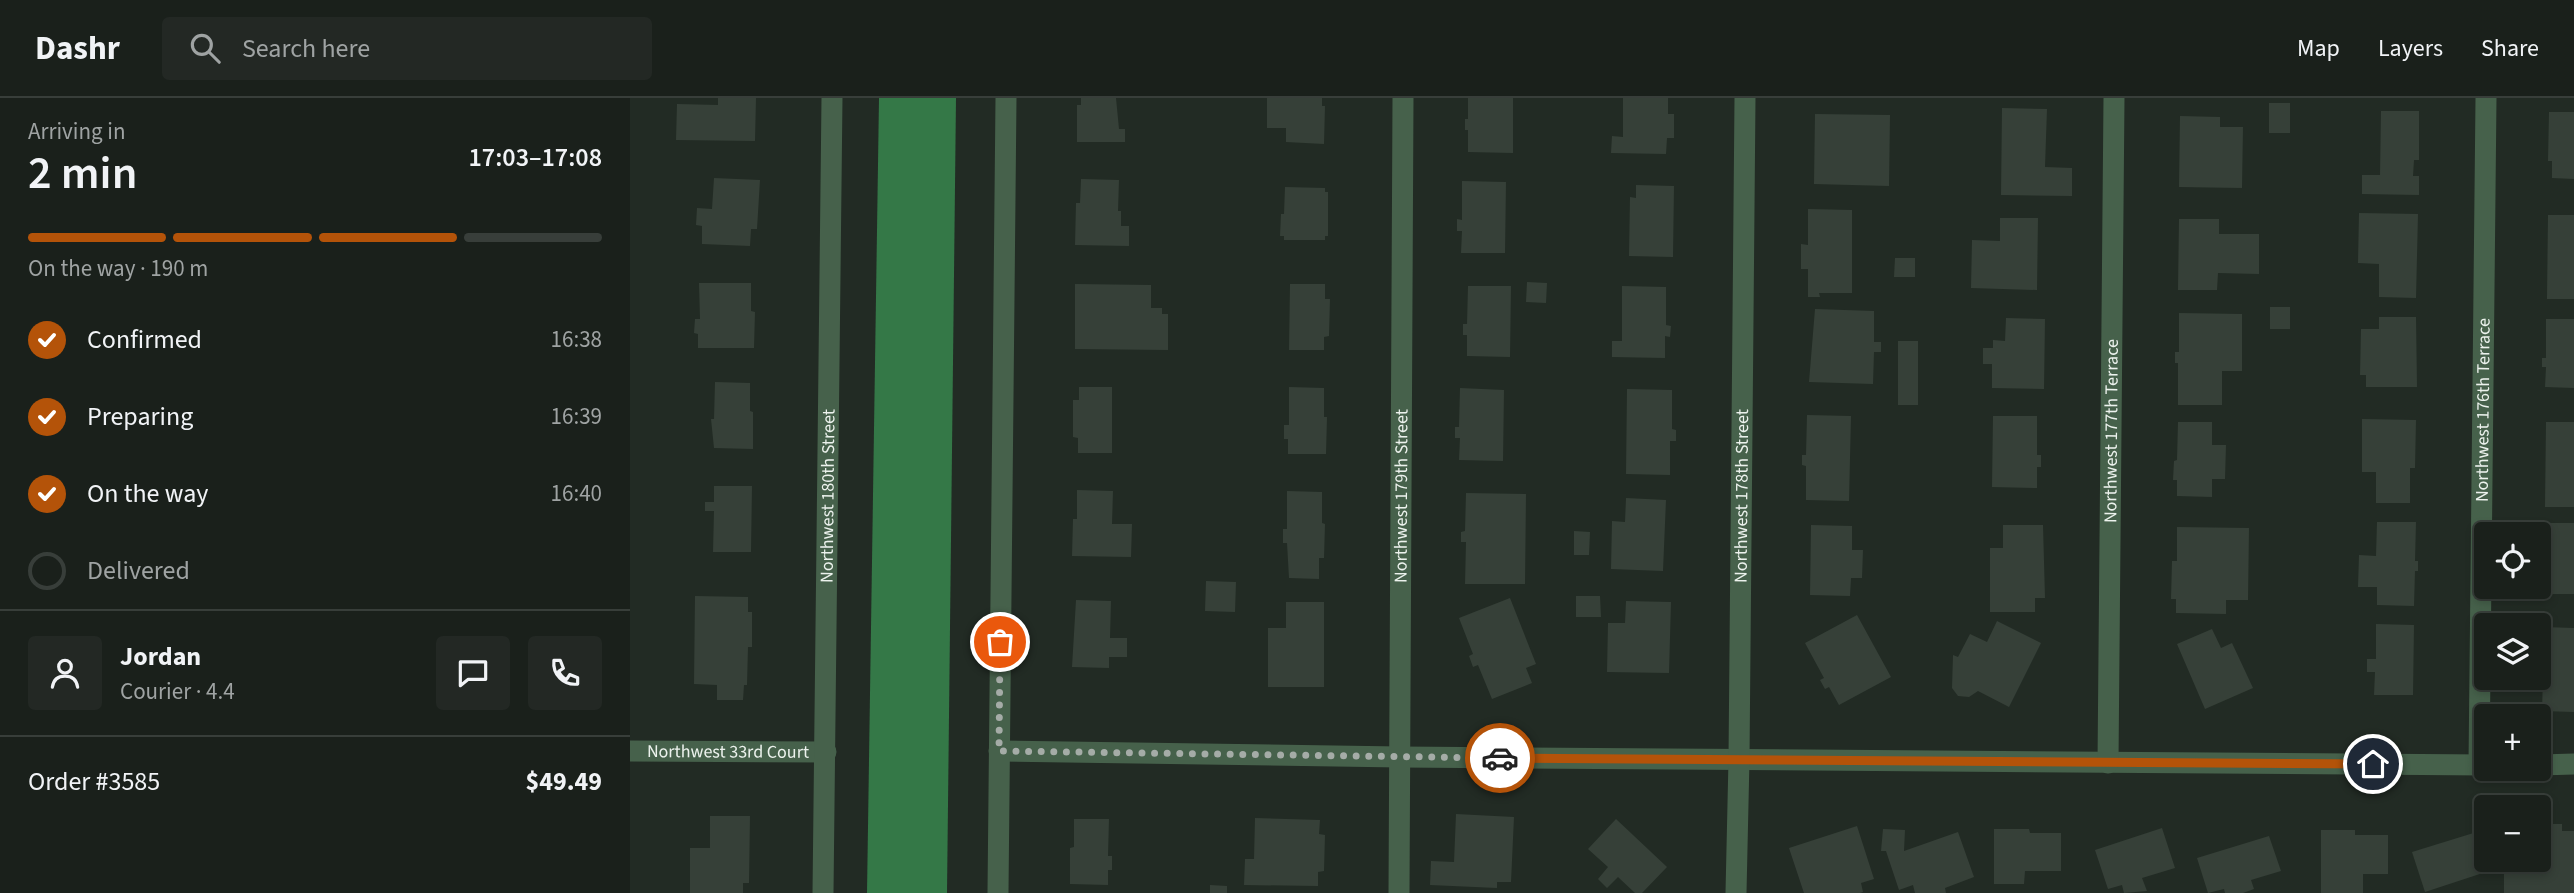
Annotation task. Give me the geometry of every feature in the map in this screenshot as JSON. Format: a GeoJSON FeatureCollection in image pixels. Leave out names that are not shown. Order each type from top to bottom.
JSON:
{"type":"FeatureCollection","features":[{"type":"Feature","properties":{"kind":"street","name":"Northwest 180th Street"},"geometry":{"type":"LineString","coordinates":[[823,893],[832,98]]}},
{"type":"Feature","properties":{"kind":"street"},"geometry":{"type":"LineString","coordinates":[[998,893],[1006,98]]}},
{"type":"Feature","properties":{"kind":"street","name":"Northwest 179th Street"},"geometry":{"type":"LineString","coordinates":[[1399,893],[1403,98]]}},
{"type":"Feature","properties":{"kind":"street","name":"Northwest 178th Street"},"geometry":{"type":"LineString","coordinates":[[1736,893],[1745,98]]}},
{"type":"Feature","properties":{"kind":"street","name":"Northwest 177th Terrace"},"geometry":{"type":"LineString","coordinates":[[2108,763],[2115,98]]}},
{"type":"Feature","properties":{"kind":"street","name":"Northwest 176th Terrace"},"geometry":{"type":"LineString","coordinates":[[2483,704],[2486,98]]}},
{"type":"Feature","properties":{"kind":"street","name":"Northwest 33rd Court"},"geometry":{"type":"LineString","coordinates":[[630,751],[826,752]]}},
{"type":"Feature","properties":{"kind":"street"},"geometry":{"type":"LineString","coordinates":[[999,751],[1401,757],[2474,765]]}},
{"type":"Feature","properties":{"kind":"street"},"geometry":{"type":"LineString","coordinates":[[2551,765],[2574,764]]}},
{"type":"Feature","properties":{"kind":"shaded area"},"geometry":{"type":"Polygon","coordinates":[[[879,98],[956,98],[947,893],[867,893],[879,98]]]}},
{"type":"Feature","properties":{"kind":"building"},"geometry":{"type":"Polygon","coordinates":[[[718,98],[756,98],[755,141],[676,140],[677,104],[718,105],[718,98]]]}},
{"type":"Feature","properties":{"kind":"building"},"geometry":{"type":"Polygon","coordinates":[[[1081,98],[1116,98],[1119,129],[1125,129],[1125,142],[1077,142],[1077,105],[1081,105],[1081,98]]]}},
{"type":"Feature","properties":{"kind":"building"},"geometry":{"type":"Polygon","coordinates":[[[1267,98],[1322,98],[1322,106],[1325,106],[1324,144],[1286,142],[1286,128],[1267,128],[1267,98]]]}},
{"type":"Feature","properties":{"kind":"building"},"geometry":{"type":"Polygon","coordinates":[[[1468,98],[1513,98],[1513,153],[1468,152],[1465,119],[1468,119],[1468,98]]]}},
{"type":"Feature","properties":{"kind":"building"},"geometry":{"type":"Polygon","coordinates":[[[1623,98],[1668,98],[1668,114],[1674,114],[1674,138],[1667,138],[1666,154],[1611,153],[1612,136],[1623,137],[1623,98]]]}},
{"type":"Feature","properties":{"kind":"building"},"geometry":{"type":"Polygon","coordinates":[[[2269,103],[2290,103],[2290,133],[2269,133],[2269,103]]]}},
{"type":"Feature","properties":{"kind":"building"},"geometry":{"type":"Polygon","coordinates":[[[2002,108],[2047,109],[2045,167],[2072,168],[2072,196],[2001,195],[2002,108]]]}},
{"type":"Feature","properties":{"kind":"building"},"geometry":{"type":"Polygon","coordinates":[[[2381,111],[2419,111],[2419,160],[2414,160],[2413,176],[2419,176],[2419,195],[2362,194],[2362,175],[2380,175],[2381,111]]]}},
{"type":"Feature","properties":{"kind":"building"},"geometry":{"type":"Polygon","coordinates":[[[2549,112],[2574,112],[2574,179],[2552,178],[2552,161],[2548,161],[2549,112]]]}},
{"type":"Feature","properties":{"kind":"building"},"geometry":{"type":"Polygon","coordinates":[[[1815,114],[1890,115],[1889,186],[1814,184],[1815,114]]]}},
{"type":"Feature","properties":{"kind":"building"},"geometry":{"type":"Polygon","coordinates":[[[2180,116],[2220,117],[2220,127],[2243,127],[2242,188],[2179,187],[2180,116]]]}},
{"type":"Feature","properties":{"kind":"building"},"geometry":{"type":"Polygon","coordinates":[[[714,178],[760,180],[757,229],[751,229],[750,246],[702,244],[702,226],[696,225],[697,208],[712,209],[714,178]]]}},
{"type":"Feature","properties":{"kind":"building"},"geometry":{"type":"Polygon","coordinates":[[[1081,179],[1119,180],[1118,211],[1121,211],[1121,226],[1129,226],[1129,246],[1075,245],[1076,203],[1080,203],[1081,179]]]}},
{"type":"Feature","properties":{"kind":"building"},"geometry":{"type":"Polygon","coordinates":[[[1462,181],[1506,182],[1505,253],[1461,253],[1462,231],[1457,231],[1457,219],[1462,220],[1462,181]]]}},
{"type":"Feature","properties":{"kind":"building"},"geometry":{"type":"Polygon","coordinates":[[[1636,185],[1674,186],[1673,257],[1629,256],[1630,197],[1636,198],[1636,185]]]}},
{"type":"Feature","properties":{"kind":"building"},"geometry":{"type":"Polygon","coordinates":[[[1285,187],[1325,188],[1325,192],[1328,192],[1328,236],[1325,236],[1325,240],[1284,240],[1284,236],[1280,236],[1285,187]]]}},
{"type":"Feature","properties":{"kind":"building"},"geometry":{"type":"Polygon","coordinates":[[[1808,209],[1852,210],[1852,293],[1819,293],[1820,297],[1808,297],[1808,269],[1801,269],[1801,244],[1808,245],[1808,209]]]}},
{"type":"Feature","properties":{"kind":"building"},"geometry":{"type":"Polygon","coordinates":[[[2359,213],[2418,214],[2416,298],[2379,297],[2379,264],[2358,263],[2359,213]]]}},
{"type":"Feature","properties":{"kind":"building"},"geometry":{"type":"Polygon","coordinates":[[[2548,215],[2574,215],[2574,299],[2547,299],[2548,215]]]}},
{"type":"Feature","properties":{"kind":"building"},"geometry":{"type":"Polygon","coordinates":[[[2000,218],[2038,218],[2037,290],[1971,288],[1972,240],[2000,241],[2000,218]]]}},
{"type":"Feature","properties":{"kind":"building"},"geometry":{"type":"Polygon","coordinates":[[[2179,219],[2219,219],[2219,234],[2259,234],[2259,274],[2218,273],[2217,290],[2178,290],[2179,219]]]}},
{"type":"Feature","properties":{"kind":"building"},"geometry":{"type":"Polygon","coordinates":[[[1895,258],[1915,258],[1915,277],[1894,277],[1895,258]]]}},
{"type":"Feature","properties":{"kind":"building"},"geometry":{"type":"Polygon","coordinates":[[[1527,282],[1547,283],[1546,303],[1526,302],[1527,282]]]}},
{"type":"Feature","properties":{"kind":"building"},"geometry":{"type":"Polygon","coordinates":[[[699,283],[751,283],[751,311],[755,312],[754,348],[698,348],[698,334],[694,333],[695,319],[700,319],[699,283]]]}},
{"type":"Feature","properties":{"kind":"building"},"geometry":{"type":"Polygon","coordinates":[[[1075,284],[1151,285],[1151,308],[1162,308],[1162,314],[1168,314],[1168,350],[1075,349],[1075,284]]]}},
{"type":"Feature","properties":{"kind":"building"},"geometry":{"type":"Polygon","coordinates":[[[1290,284],[1325,284],[1325,299],[1330,299],[1329,336],[1324,337],[1324,350],[1289,350],[1290,284]]]}},
{"type":"Feature","properties":{"kind":"building"},"geometry":{"type":"Polygon","coordinates":[[[1468,286],[1511,286],[1510,357],[1467,356],[1467,335],[1463,335],[1463,324],[1467,324],[1468,286]]]}},
{"type":"Feature","properties":{"kind":"building"},"geometry":{"type":"Polygon","coordinates":[[[1622,286],[1666,287],[1666,325],[1671,326],[1670,337],[1665,336],[1665,358],[1612,357],[1612,341],[1622,341],[1622,286]]]}},
{"type":"Feature","properties":{"kind":"building"},"geometry":{"type":"Polygon","coordinates":[[[2270,307],[2290,307],[2290,329],[2270,329],[2270,307]]]}},
{"type":"Feature","properties":{"kind":"building"},"geometry":{"type":"Polygon","coordinates":[[[1815,309],[1874,311],[1874,342],[1881,342],[1881,352],[1874,352],[1873,384],[1809,382],[1815,309]]]}},
{"type":"Feature","properties":{"kind":"building"},"geometry":{"type":"Polygon","coordinates":[[[2179,313],[2242,314],[2242,371],[2222,371],[2222,405],[2178,405],[2178,363],[2175,363],[2175,352],[2179,352],[2179,313]]]}},
{"type":"Feature","properties":{"kind":"building"},"geometry":{"type":"Polygon","coordinates":[[[2379,317],[2416,317],[2417,387],[2366,387],[2366,375],[2360,375],[2361,329],[2379,329],[2379,317]]]}},
{"type":"Feature","properties":{"kind":"building"},"geometry":{"type":"Polygon","coordinates":[[[2006,318],[2045,319],[2044,389],[1992,388],[1992,364],[1983,364],[1983,348],[1993,348],[1993,340],[2005,341],[2006,318]]]}},
{"type":"Feature","properties":{"kind":"building"},"geometry":{"type":"Polygon","coordinates":[[[2546,319],[2574,319],[2574,388],[2545,387],[2546,367],[2542,367],[2542,358],[2546,358],[2546,319]]]}},
{"type":"Feature","properties":{"kind":"building"},"geometry":{"type":"Polygon","coordinates":[[[1898,341],[1918,341],[1918,405],[1898,405],[1898,341]]]}},
{"type":"Feature","properties":{"kind":"building"},"geometry":{"type":"Polygon","coordinates":[[[715,382],[750,383],[753,449],[714,448],[711,419],[714,419],[715,382]]]}},
{"type":"Feature","properties":{"kind":"building"},"geometry":{"type":"Polygon","coordinates":[[[1079,387],[1112,387],[1112,453],[1078,453],[1078,438],[1073,437],[1073,400],[1079,400],[1079,387]]]}},
{"type":"Feature","properties":{"kind":"building"},"geometry":{"type":"Polygon","coordinates":[[[1289,387],[1324,388],[1324,417],[1327,417],[1326,454],[1288,454],[1284,425],[1289,425],[1289,387]]]}},
{"type":"Feature","properties":{"kind":"building"},"geometry":{"type":"Polygon","coordinates":[[[1460,388],[1504,390],[1503,461],[1459,460],[1460,438],[1455,438],[1455,427],[1459,427],[1460,388]]]}},
{"type":"Feature","properties":{"kind":"building"},"geometry":{"type":"Polygon","coordinates":[[[1627,389],[1672,390],[1672,429],[1676,430],[1676,441],[1670,441],[1670,475],[1626,474],[1627,389]]]}},
{"type":"Feature","properties":{"kind":"building"},"geometry":{"type":"Polygon","coordinates":[[[1807,415],[1851,416],[1849,501],[1806,500],[1806,466],[1802,465],[1802,455],[1806,455],[1807,415]]]}},
{"type":"Feature","properties":{"kind":"building"},"geometry":{"type":"Polygon","coordinates":[[[1993,416],[2037,416],[2037,455],[2041,455],[2041,467],[2037,467],[2037,488],[1992,487],[1993,416]]]}},
{"type":"Feature","properties":{"kind":"building"},"geometry":{"type":"Polygon","coordinates":[[[2362,419],[2416,420],[2415,468],[2410,468],[2410,503],[2376,503],[2376,472],[2362,472],[2362,419]]]}},
{"type":"Feature","properties":{"kind":"building"},"geometry":{"type":"Polygon","coordinates":[[[2178,422],[2212,422],[2212,445],[2226,445],[2225,479],[2212,479],[2212,497],[2177,496],[2177,480],[2173,480],[2174,461],[2177,460],[2178,422]]]}},
{"type":"Feature","properties":{"kind":"building"},"geometry":{"type":"Polygon","coordinates":[[[2546,422],[2574,422],[2574,507],[2545,507],[2546,422]]]}},
{"type":"Feature","properties":{"kind":"building"},"geometry":{"type":"Polygon","coordinates":[[[714,486],[752,486],[751,552],[713,552],[714,511],[705,511],[705,502],[714,502],[714,486]]]}},
{"type":"Feature","properties":{"kind":"building"},"geometry":{"type":"Polygon","coordinates":[[[1077,490],[1113,491],[1112,524],[1132,524],[1131,557],[1072,556],[1073,519],[1077,519],[1077,490]]]}},
{"type":"Feature","properties":{"kind":"building"},"geometry":{"type":"Polygon","coordinates":[[[1287,491],[1322,492],[1324,558],[1319,558],[1319,579],[1289,578],[1287,543],[1283,543],[1283,529],[1287,529],[1287,491]]]}},
{"type":"Feature","properties":{"kind":"building"},"geometry":{"type":"Polygon","coordinates":[[[1466,493],[1526,494],[1525,584],[1465,584],[1466,542],[1461,542],[1461,532],[1465,531],[1466,493]]]}},
{"type":"Feature","properties":{"kind":"building"},"geometry":{"type":"Polygon","coordinates":[[[1626,498],[1666,500],[1663,571],[1611,569],[1612,521],[1625,522],[1626,498]]]}},
{"type":"Feature","properties":{"kind":"building"},"geometry":{"type":"Polygon","coordinates":[[[2377,522],[2416,522],[2415,561],[2418,561],[2418,571],[2415,571],[2414,606],[2377,605],[2377,587],[2358,587],[2359,555],[2376,556],[2377,522]]]}},
{"type":"Feature","properties":{"kind":"building"},"geometry":{"type":"Polygon","coordinates":[[[2551,523],[2574,523],[2574,594],[2551,594],[2551,523]]]}},
{"type":"Feature","properties":{"kind":"building"},"geometry":{"type":"Polygon","coordinates":[[[1811,525],[1852,526],[1852,550],[1863,550],[1862,578],[1851,578],[1850,596],[1810,595],[1811,525]]]}},
{"type":"Feature","properties":{"kind":"building"},"geometry":{"type":"Polygon","coordinates":[[[2003,525],[2043,525],[2045,598],[2035,598],[2035,612],[1990,612],[1990,548],[2003,548],[2003,525]]]}},
{"type":"Feature","properties":{"kind":"building"},"geometry":{"type":"Polygon","coordinates":[[[2177,527],[2249,528],[2248,600],[2226,600],[2226,614],[2176,613],[2176,599],[2171,599],[2172,561],[2177,561],[2177,527]]]}},
{"type":"Feature","properties":{"kind":"building"},"geometry":{"type":"Polygon","coordinates":[[[1574,531],[1590,532],[1589,555],[1574,555],[1574,531]]]}},
{"type":"Feature","properties":{"kind":"building"},"geometry":{"type":"Polygon","coordinates":[[[1206,581],[1236,582],[1235,612],[1205,611],[1206,581]]]}},
{"type":"Feature","properties":{"kind":"building"},"geometry":{"type":"Polygon","coordinates":[[[695,596],[748,597],[748,612],[752,612],[752,647],[748,647],[747,685],[744,685],[743,700],[717,700],[717,685],[694,684],[695,596]]]}},
{"type":"Feature","properties":{"kind":"building"},"geometry":{"type":"Polygon","coordinates":[[[1576,596],[1600,596],[1601,617],[1576,617],[1576,596]]]}},
{"type":"Feature","properties":{"kind":"building"},"geometry":{"type":"Polygon","coordinates":[[[1510,598],[1536,664],[1526,668],[1532,683],[1492,699],[1478,665],[1473,667],[1469,656],[1473,654],[1459,618],[1510,598]]]}},
{"type":"Feature","properties":{"kind":"building"},"geometry":{"type":"Polygon","coordinates":[[[1076,600],[1111,601],[1110,638],[1127,638],[1127,657],[1109,657],[1109,668],[1072,667],[1076,600]]]}},
{"type":"Feature","properties":{"kind":"building"},"geometry":{"type":"Polygon","coordinates":[[[1626,601],[1671,602],[1669,673],[1607,672],[1608,623],[1625,623],[1626,601]]]}},
{"type":"Feature","properties":{"kind":"building"},"geometry":{"type":"Polygon","coordinates":[[[1286,602],[1324,602],[1324,687],[1268,687],[1268,628],[1286,628],[1286,602]]]}},
{"type":"Feature","properties":{"kind":"building"},"geometry":{"type":"Polygon","coordinates":[[[1857,615],[1891,677],[1839,705],[1829,687],[1825,689],[1820,680],[1824,678],[1805,643],[1857,615]]]}},
{"type":"Feature","properties":{"kind":"building"},"geometry":{"type":"Polygon","coordinates":[[[1997,621],[2041,643],[2009,707],[1978,691],[1969,697],[1958,696],[1952,688],[1953,655],[1958,657],[1970,634],[1987,642],[1997,621]]]}},
{"type":"Feature","properties":{"kind":"building"},"geometry":{"type":"Polygon","coordinates":[[[2376,624],[2414,625],[2413,695],[2374,695],[2375,672],[2367,672],[2367,659],[2376,659],[2376,624]]]}},
{"type":"Feature","properties":{"kind":"building"},"geometry":{"type":"Polygon","coordinates":[[[2551,627],[2574,628],[2574,712],[2551,711],[2551,704],[2542,704],[2543,690],[2551,690],[2551,627]]]}},
{"type":"Feature","properties":{"kind":"building"},"geometry":{"type":"Polygon","coordinates":[[[2212,629],[2221,648],[2232,643],[2253,688],[2205,709],[2177,644],[2212,629]]]}},
{"type":"Feature","properties":{"kind":"building"},"geometry":{"type":"Polygon","coordinates":[[[1456,814],[1514,817],[1511,882],[1497,882],[1497,888],[1430,885],[1431,861],[1454,862],[1456,814]]]}},
{"type":"Feature","properties":{"kind":"building"},"geometry":{"type":"Polygon","coordinates":[[[710,816],[750,816],[749,883],[743,883],[743,893],[690,893],[690,848],[710,848],[710,816]]]}},
{"type":"Feature","properties":{"kind":"building"},"geometry":{"type":"Polygon","coordinates":[[[1255,818],[1320,820],[1319,834],[1325,835],[1324,871],[1318,872],[1318,886],[1244,885],[1245,859],[1254,859],[1255,818]]]}},
{"type":"Feature","properties":{"kind":"building"},"geometry":{"type":"Polygon","coordinates":[[[1074,819],[1109,819],[1108,856],[1112,856],[1112,870],[1108,870],[1108,885],[1070,884],[1070,848],[1074,847],[1074,819]]]}},
{"type":"Feature","properties":{"kind":"building"},"geometry":{"type":"Polygon","coordinates":[[[1616,819],[1667,867],[1642,893],[1635,893],[1618,877],[1607,888],[1598,879],[1608,867],[1588,849],[1616,819]]]}},
{"type":"Feature","properties":{"kind":"building"},"geometry":{"type":"Polygon","coordinates":[[[2551,824],[2562,824],[2562,831],[2574,831],[2574,893],[2504,893],[2504,872],[2551,872],[2551,824]]]}},
{"type":"Feature","properties":{"kind":"building"},"geometry":{"type":"Polygon","coordinates":[[[1857,826],[1874,879],[1861,883],[1863,892],[1860,893],[1804,893],[1789,848],[1857,826]]]}},
{"type":"Feature","properties":{"kind":"building"},"geometry":{"type":"Polygon","coordinates":[[[2162,828],[2175,868],[2142,878],[2147,891],[2124,893],[2122,885],[2108,889],[2095,850],[2162,828]]]}},
{"type":"Feature","properties":{"kind":"building"},"geometry":{"type":"Polygon","coordinates":[[[1883,829],[1905,830],[1904,851],[1958,832],[1974,877],[1945,888],[1946,893],[1915,893],[1913,885],[1899,890],[1886,851],[1881,851],[1883,829]]]}},
{"type":"Feature","properties":{"kind":"building"},"geometry":{"type":"Polygon","coordinates":[[[1994,829],[2061,833],[2061,871],[2025,871],[2024,884],[1994,884],[1994,829]]]}},
{"type":"Feature","properties":{"kind":"building"},"geometry":{"type":"Polygon","coordinates":[[[2321,830],[2355,830],[2355,835],[2388,835],[2388,874],[2363,874],[2363,893],[2321,893],[2321,830]]]}},
{"type":"Feature","properties":{"kind":"building"},"geometry":{"type":"Polygon","coordinates":[[[2474,833],[2474,872],[2486,872],[2425,892],[2412,852],[2474,833]]]}},
{"type":"Feature","properties":{"kind":"building"},"geometry":{"type":"Polygon","coordinates":[[[2269,836],[2281,871],[2251,880],[2254,889],[2243,893],[2225,893],[2224,889],[2208,893],[2197,858],[2269,836]]]}},
{"type":"Feature","properties":{"kind":"building"},"geometry":{"type":"Polygon","coordinates":[[[1210,885],[1227,886],[1227,893],[1210,893],[1210,885]]]}},
{"type":"Feature","properties":{"kind":"way so far"},"geometry":{"type":"LineString","coordinates":[[1000,642],[999,751],[1500,758]]}},
{"type":"Feature","properties":{"kind":"route"},"geometry":{"type":"LineString","coordinates":[[1500,758],[2373,764]]}}]}
